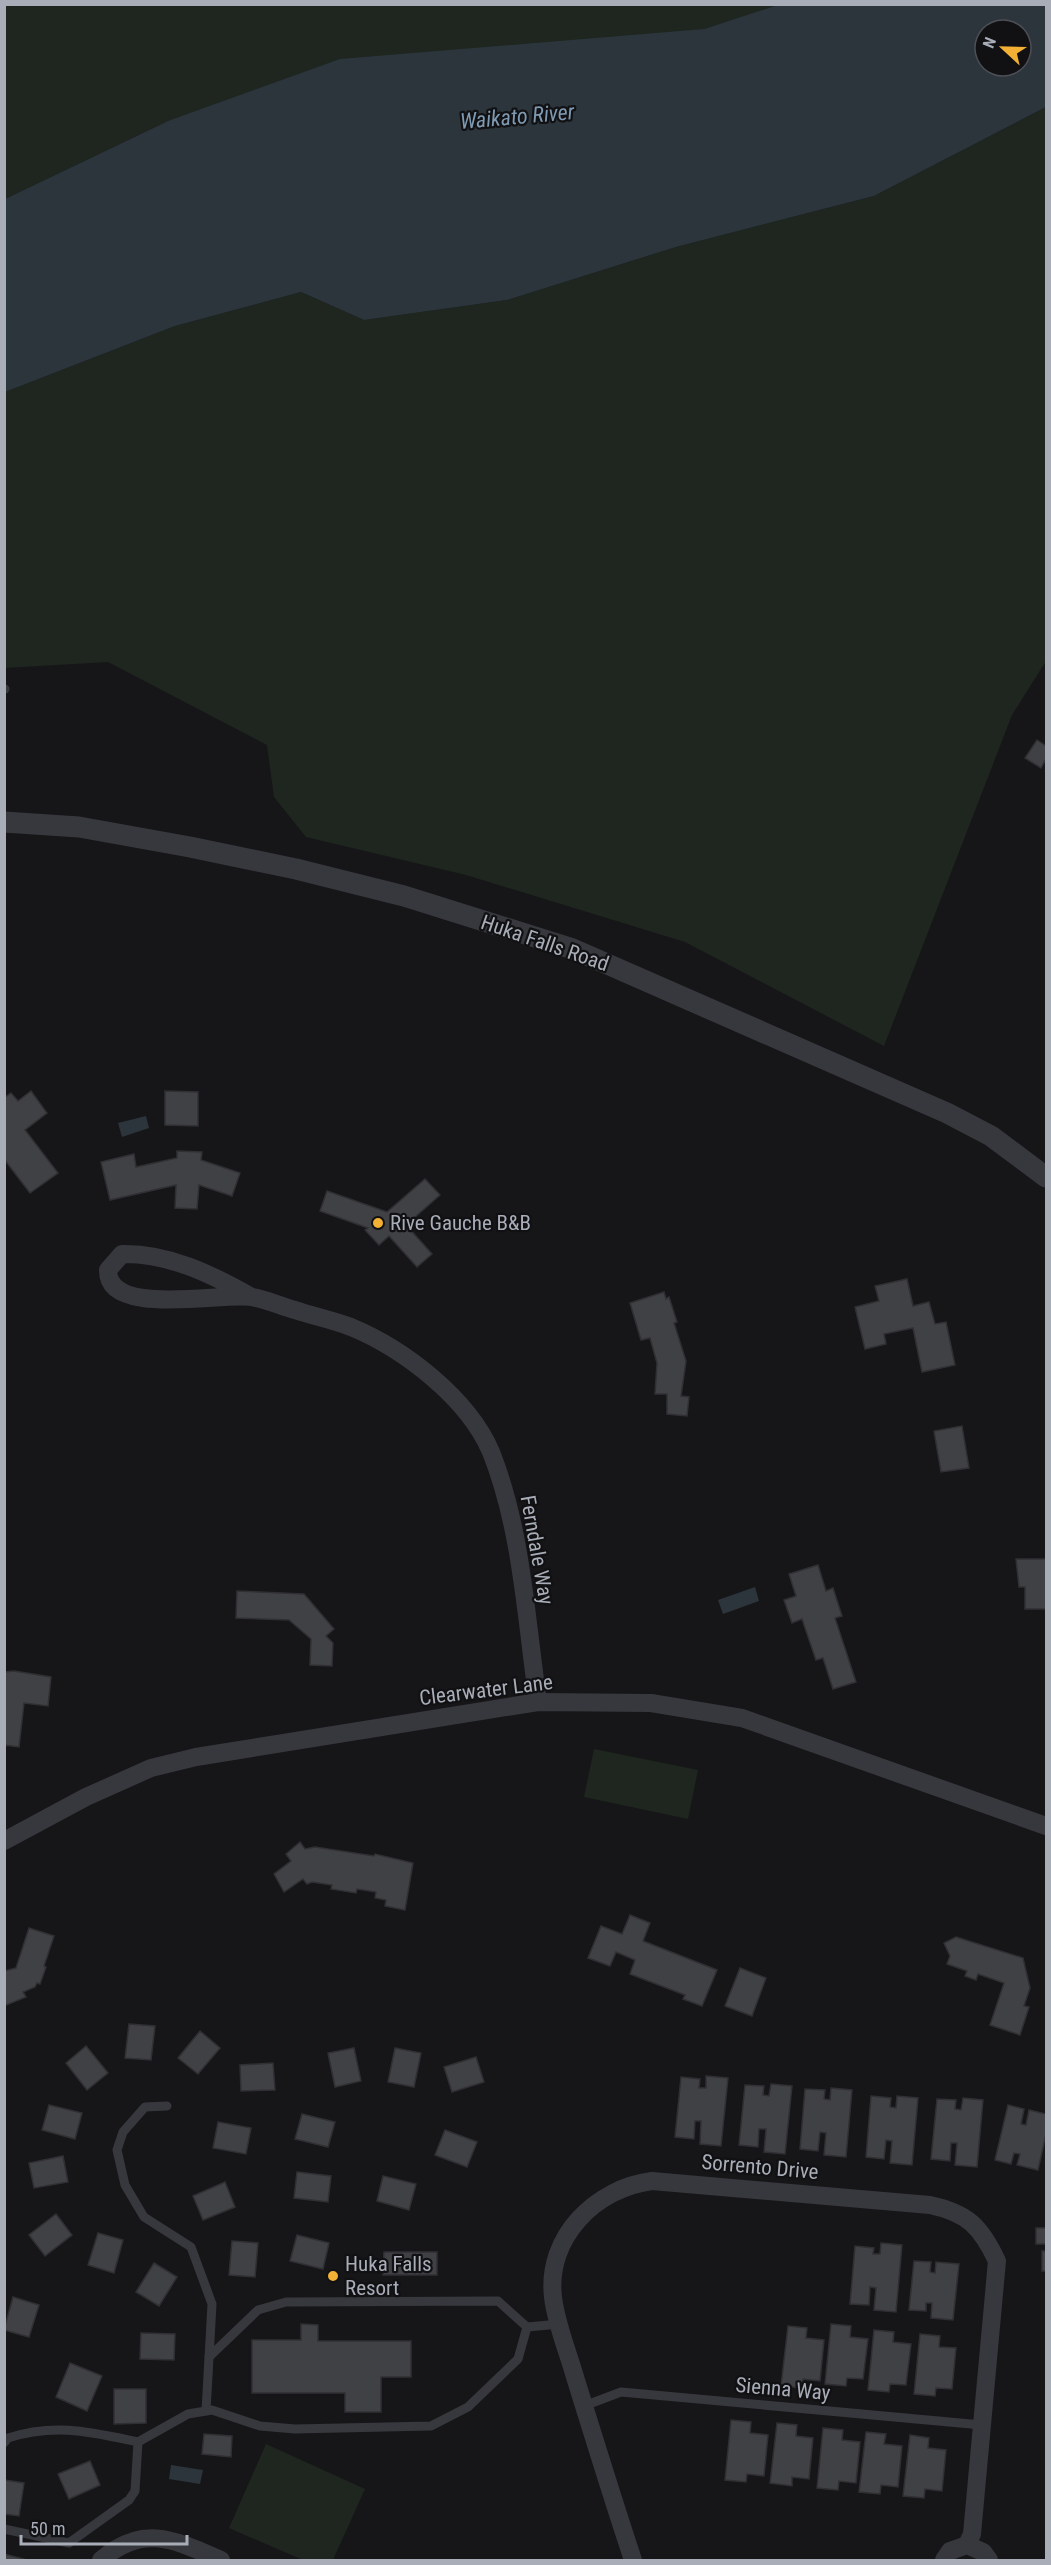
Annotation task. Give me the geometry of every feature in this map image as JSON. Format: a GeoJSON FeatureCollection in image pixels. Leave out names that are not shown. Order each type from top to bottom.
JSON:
{"type":"FeatureCollection","features":[{"type":"Feature","properties":{"kind":"street","name":"Huka Falls Road"},"geometry":{"type":"LineString","coordinates":[[4,822],[79,827],[296,869],[404,896],[573,949],[947,1113],[991,1136],[1047,1177]]}},
{"type":"Feature","properties":{"kind":"street","name":"Ferndale Way"},"geometry":{"type":"LineString","coordinates":[[250,1296],[167,1300],[123,1293],[112,1287],[107,1278],[108,1270],[122,1254],[138,1253],[202,1269],[250,1296],[351,1327],[406,1355],[447,1390],[490,1450],[511,1514],[538,1702]]}},
{"type":"Feature","properties":{"kind":"street","name":"Clearwater Lane"},"geometry":{"type":"LineString","coordinates":[[4,1841],[86,1797],[151,1768],[196,1757],[538,1702],[651,1703],[742,1718],[1047,1826]]}},
{"type":"Feature","properties":{"kind":"street","name":"Sorrento Drive"},"geometry":{"type":"LineString","coordinates":[[633,2560],[584,2406],[553,2298],[554,2274],[568,2233],[580,2216],[598,2201],[631,2183],[672,2182],[930,2205],[951,2209],[974,2222],[988,2242],[997,2261],[972,2534],[967,2545]]}},
{"type":"Feature","properties":{"kind":"street"},"geometry":{"type":"LineString","coordinates":[[101,2560],[123,2543],[148,2537],[170,2540],[216,2560]]}},
{"type":"Feature","properties":{"kind":"street"},"geometry":{"type":"LineString","coordinates":[[944,2560],[950,2551],[967,2545],[983,2552],[989,2560]]}},
{"type":"Feature","properties":{"kind":"lane"},"geometry":{"type":"LineString","coordinates":[[167,2106],[145,2107],[123,2132],[117,2150],[125,2185],[144,2217],[191,2247],[212,2304],[206,2411]]}},
{"type":"Feature","properties":{"kind":"lane"},"geometry":{"type":"LineString","coordinates":[[209,2357],[258,2310],[286,2302],[498,2301],[527,2326],[560,2324]]}},
{"type":"Feature","properties":{"kind":"lane"},"geometry":{"type":"LineString","coordinates":[[4,2443],[8,2438],[50,2428],[100,2434],[138,2442],[188,2414],[212,2410],[260,2426],[295,2429],[431,2426],[468,2407],[518,2359],[527,2326]]}},
{"type":"Feature","properties":{"kind":"lane","name":"Sienna Way"},"geometry":{"type":"LineString","coordinates":[[584,2406],[621,2392],[982,2425]]}},
{"type":"Feature","properties":{"kind":"lane"},"geometry":{"type":"LineString","coordinates":[[4,2529],[69,2543],[129,2500],[135,2491],[138,2442]]}},
{"type":"Feature","properties":{"kind":"shaded area"},"geometry":{"type":"Polygon","coordinates":[[[5,5],[781,5],[704,29],[168,121],[5,199],[5,5]]]}},
{"type":"Feature","properties":{"kind":"shaded area"},"geometry":{"type":"Polygon","coordinates":[[[1046,107],[1046,661],[1012,715],[884,1046],[685,942],[466,875],[306,837],[274,797],[267,745],[108,662],[5,668],[5,392],[175,326],[301,292],[364,320],[507,300],[676,247],[874,196],[1046,107]]]}},
{"type":"Feature","properties":{"kind":"shaded area"},"geometry":{"type":"Polygon","coordinates":[[[594,1749],[698,1770],[688,1819],[584,1797],[594,1749]]]}},
{"type":"Feature","properties":{"kind":"shaded area"},"geometry":{"type":"Polygon","coordinates":[[[266,2444],[365,2489],[333,2560],[303,2560],[229,2528],[266,2444]]]}},
{"type":"Feature","properties":{"kind":"water","name":"Waikato River"},"geometry":{"type":"Polygon","coordinates":[[[781,4],[1046,5],[1046,107],[874,196],[676,247],[507,300],[364,320],[301,292],[175,326],[5,392],[5,199],[168,121],[340,59],[704,29],[781,4]]]}},
{"type":"Feature","properties":{"kind":"water"},"geometry":{"type":"Polygon","coordinates":[[[146,1116],[149,1128],[122,1137],[118,1123],[146,1116]]]}},
{"type":"Feature","properties":{"kind":"water"},"geometry":{"type":"Polygon","coordinates":[[[755,1587],[759,1601],[723,1614],[718,1600],[755,1587]]]}},
{"type":"Feature","properties":{"kind":"water"},"geometry":{"type":"Polygon","coordinates":[[[171,2465],[203,2470],[200,2484],[169,2479],[171,2465]]]}},
{"type":"Feature","properties":{"kind":"building"},"geometry":{"type":"Polygon","coordinates":[[[1037,740],[1046,746],[1046,759],[1041,768],[1025,758],[1037,740]]]}},
{"type":"Feature","properties":{"kind":"building"},"geometry":{"type":"Polygon","coordinates":[[[31,1091],[47,1113],[25,1130],[58,1173],[30,1193],[4,1159],[4,1098],[11,1093],[18,1101],[31,1091]]]}},
{"type":"Feature","properties":{"kind":"building"},"geometry":{"type":"Polygon","coordinates":[[[165,1091],[198,1092],[198,1126],[165,1125],[165,1091]]]}},
{"type":"Feature","properties":{"kind":"building"},"geometry":{"type":"Polygon","coordinates":[[[177,1151],[202,1152],[201,1160],[240,1173],[232,1196],[199,1185],[197,1209],[175,1208],[176,1185],[110,1200],[101,1162],[134,1154],[136,1167],[177,1158],[177,1151]]]}},
{"type":"Feature","properties":{"kind":"building"},"geometry":{"type":"Polygon","coordinates":[[[425,1179],[440,1195],[406,1225],[432,1254],[417,1267],[389,1236],[379,1245],[365,1230],[368,1228],[320,1211],[327,1191],[387,1212],[425,1179]]]}},
{"type":"Feature","properties":{"kind":"building"},"geometry":{"type":"Polygon","coordinates":[[[907,1279],[913,1306],[929,1302],[935,1324],[946,1322],[955,1365],[922,1372],[913,1328],[884,1334],[886,1344],[865,1349],[855,1307],[879,1301],[875,1286],[907,1279]]]}},
{"type":"Feature","properties":{"kind":"building"},"geometry":{"type":"Polygon","coordinates":[[[664,1292],[666,1299],[669,1297],[677,1322],[674,1323],[686,1361],[681,1396],[689,1397],[687,1416],[667,1414],[667,1394],[655,1394],[657,1363],[650,1338],[641,1340],[630,1303],[664,1292]]]}},
{"type":"Feature","properties":{"kind":"building"},"geometry":{"type":"Polygon","coordinates":[[[962,1426],[969,1468],[941,1472],[934,1431],[962,1426]]]}},
{"type":"Feature","properties":{"kind":"building"},"geometry":{"type":"Polygon","coordinates":[[[1016,1559],[1046,1559],[1046,1609],[1025,1609],[1025,1587],[1019,1587],[1016,1559]]]}},
{"type":"Feature","properties":{"kind":"building"},"geometry":{"type":"Polygon","coordinates":[[[818,1565],[826,1591],[833,1588],[842,1616],[835,1618],[856,1682],[833,1689],[823,1658],[816,1660],[802,1619],[792,1623],[784,1600],[796,1596],[789,1574],[818,1565]]]}},
{"type":"Feature","properties":{"kind":"building"},"geometry":{"type":"Polygon","coordinates":[[[237,1591],[304,1594],[334,1629],[326,1636],[333,1643],[332,1666],[310,1665],[311,1639],[289,1620],[236,1618],[237,1591]]]}},
{"type":"Feature","properties":{"kind":"building"},"geometry":{"type":"Polygon","coordinates":[[[14,1671],[51,1677],[48,1706],[24,1703],[19,1747],[4,1745],[4,1672],[14,1671]]]}},
{"type":"Feature","properties":{"kind":"building"},"geometry":{"type":"Polygon","coordinates":[[[300,1842],[305,1849],[315,1847],[374,1856],[375,1854],[413,1863],[405,1910],[385,1906],[386,1900],[375,1898],[376,1892],[357,1889],[356,1893],[331,1889],[332,1885],[312,1882],[307,1884],[303,1879],[284,1892],[274,1874],[291,1861],[286,1854],[300,1842]]]}},
{"type":"Feature","properties":{"kind":"building"},"geometry":{"type":"Polygon","coordinates":[[[630,1915],[650,1923],[643,1941],[717,1970],[702,2006],[683,1999],[685,1995],[630,1974],[635,1960],[616,1952],[610,1966],[588,1958],[601,1926],[622,1934],[630,1915]]]}},
{"type":"Feature","properties":{"kind":"building"},"geometry":{"type":"Polygon","coordinates":[[[29,1928],[54,1936],[44,1966],[46,1967],[40,1984],[37,1983],[35,1987],[23,1992],[26,1997],[4,2006],[4,1971],[16,1968],[29,1928]]]}},
{"type":"Feature","properties":{"kind":"building"},"geometry":{"type":"Polygon","coordinates":[[[956,1937],[1023,1958],[1030,1988],[1024,2006],[1029,2007],[1020,2035],[990,2025],[1004,1983],[978,1974],[976,1980],[965,1976],[967,1971],[947,1964],[950,1956],[944,1943],[956,1937]]]}},
{"type":"Feature","properties":{"kind":"building"},"geometry":{"type":"Polygon","coordinates":[[[740,1968],[766,1978],[752,2016],[725,2006],[740,1968]]]}},
{"type":"Feature","properties":{"kind":"building"},"geometry":{"type":"Polygon","coordinates":[[[129,2024],[155,2026],[151,2060],[125,2058],[129,2024]]]}},
{"type":"Feature","properties":{"kind":"building"},"geometry":{"type":"Polygon","coordinates":[[[200,2031],[220,2048],[198,2074],[178,2058],[200,2031]]]}},
{"type":"Feature","properties":{"kind":"building"},"geometry":{"type":"Polygon","coordinates":[[[86,2046],[108,2073],[87,2090],[66,2063],[86,2046]]]}},
{"type":"Feature","properties":{"kind":"building"},"geometry":{"type":"Polygon","coordinates":[[[354,2048],[361,2081],[335,2087],[328,2053],[354,2048]]]}},
{"type":"Feature","properties":{"kind":"building"},"geometry":{"type":"Polygon","coordinates":[[[395,2048],[421,2053],[414,2087],[388,2082],[395,2048]]]}},
{"type":"Feature","properties":{"kind":"building"},"geometry":{"type":"Polygon","coordinates":[[[476,2057],[484,2082],[452,2092],[444,2067],[476,2057]]]}},
{"type":"Feature","properties":{"kind":"building"},"geometry":{"type":"Polygon","coordinates":[[[273,2063],[275,2090],[241,2091],[240,2065],[273,2063]]]}},
{"type":"Feature","properties":{"kind":"building"},"geometry":{"type":"Polygon","coordinates":[[[706,2076],[728,2078],[721,2146],[700,2144],[701,2121],[695,2121],[694,2139],[675,2137],[681,2077],[700,2079],[699,2088],[706,2088],[706,2076]]]}},
{"type":"Feature","properties":{"kind":"building"},"geometry":{"type":"Polygon","coordinates":[[[771,2084],[792,2086],[785,2154],[764,2152],[766,2129],[759,2129],[758,2147],[739,2145],[745,2085],[764,2086],[763,2095],[769,2096],[771,2084]]]}},
{"type":"Feature","properties":{"kind":"building"},"geometry":{"type":"Polygon","coordinates":[[[831,2088],[852,2090],[846,2157],[824,2155],[826,2133],[820,2132],[818,2151],[800,2149],[805,2089],[825,2090],[824,2099],[830,2100],[831,2088]]]}},
{"type":"Feature","properties":{"kind":"building"},"geometry":{"type":"Polygon","coordinates":[[[871,2096],[891,2098],[890,2107],[896,2108],[897,2096],[918,2098],[912,2165],[890,2163],[892,2141],[886,2140],[884,2159],[866,2157],[871,2096]]]}},
{"type":"Feature","properties":{"kind":"building"},"geometry":{"type":"Polygon","coordinates":[[[963,2098],[983,2100],[977,2167],[955,2165],[957,2143],[951,2143],[950,2161],[931,2159],[937,2099],[956,2100],[955,2109],[961,2110],[963,2098]]]}},
{"type":"Feature","properties":{"kind":"building"},"geometry":{"type":"Polygon","coordinates":[[[49,2105],[82,2113],[75,2139],[42,2130],[49,2105]]]}},
{"type":"Feature","properties":{"kind":"building"},"geometry":{"type":"Polygon","coordinates":[[[1008,2105],[1024,2109],[1021,2124],[1026,2125],[1029,2110],[1046,2114],[1046,2134],[1038,2170],[1017,2165],[1020,2154],[1014,2153],[1011,2164],[995,2160],[1008,2105]]]}},
{"type":"Feature","properties":{"kind":"building"},"geometry":{"type":"Polygon","coordinates":[[[302,2114],[335,2122],[328,2147],[295,2139],[302,2114]]]}},
{"type":"Feature","properties":{"kind":"building"},"geometry":{"type":"Polygon","coordinates":[[[218,2122],[251,2128],[246,2154],[213,2148],[218,2122]]]}},
{"type":"Feature","properties":{"kind":"building"},"geometry":{"type":"Polygon","coordinates":[[[445,2130],[477,2142],[467,2167],[435,2155],[445,2130]]]}},
{"type":"Feature","properties":{"kind":"building"},"geometry":{"type":"Polygon","coordinates":[[[63,2156],[68,2182],[34,2188],[29,2163],[63,2156]]]}},
{"type":"Feature","properties":{"kind":"building"},"geometry":{"type":"Polygon","coordinates":[[[297,2172],[331,2176],[328,2202],[294,2198],[297,2172]]]}},
{"type":"Feature","properties":{"kind":"building"},"geometry":{"type":"Polygon","coordinates":[[[383,2176],[416,2184],[409,2210],[377,2201],[383,2176]]]}},
{"type":"Feature","properties":{"kind":"building"},"geometry":{"type":"Polygon","coordinates":[[[225,2182],[235,2207],[203,2220],[193,2196],[225,2182]]]}},
{"type":"Feature","properties":{"kind":"building"},"geometry":{"type":"Polygon","coordinates":[[[56,2214],[72,2235],[45,2256],[29,2235],[56,2214]]]}},
{"type":"Feature","properties":{"kind":"building"},"geometry":{"type":"Polygon","coordinates":[[[1036,2228],[1046,2228],[1046,2244],[1036,2244],[1036,2228]]]}},
{"type":"Feature","properties":{"kind":"building"},"geometry":{"type":"Polygon","coordinates":[[[98,2233],[123,2240],[114,2273],[88,2265],[98,2233]]]}},
{"type":"Feature","properties":{"kind":"building"},"geometry":{"type":"Polygon","coordinates":[[[297,2235],[329,2243],[323,2269],[290,2261],[297,2235]]]}},
{"type":"Feature","properties":{"kind":"building"},"geometry":{"type":"Polygon","coordinates":[[[232,2241],[258,2243],[255,2277],[229,2275],[232,2241]]]}},
{"type":"Feature","properties":{"kind":"building"},"geometry":{"type":"Polygon","coordinates":[[[881,2243],[902,2245],[896,2312],[874,2310],[876,2288],[870,2287],[869,2305],[850,2304],[855,2246],[874,2248],[873,2254],[880,2254],[881,2243]]]}},
{"type":"Feature","properties":{"kind":"building"},"geometry":{"type":"Polygon","coordinates":[[[1042,2251],[1046,2251],[1046,2271],[1042,2271],[1042,2251]]]}},
{"type":"Feature","properties":{"kind":"building"},"geometry":{"type":"Polygon","coordinates":[[[384,2252],[437,2252],[437,2275],[383,2275],[384,2252]]]}},
{"type":"Feature","properties":{"kind":"building"},"geometry":{"type":"Polygon","coordinates":[[[914,2261],[931,2262],[930,2272],[935,2273],[936,2262],[959,2264],[953,2320],[931,2318],[932,2303],[926,2303],[926,2311],[909,2310],[914,2261]]]}},
{"type":"Feature","properties":{"kind":"building"},"geometry":{"type":"Polygon","coordinates":[[[154,2263],[177,2277],[159,2306],[136,2292],[154,2263]]]}},
{"type":"Feature","properties":{"kind":"building"},"geometry":{"type":"Polygon","coordinates":[[[13,2297],[39,2305],[29,2337],[4,2330],[13,2297]]]}},
{"type":"Feature","properties":{"kind":"building"},"geometry":{"type":"Polygon","coordinates":[[[301,2324],[318,2325],[318,2341],[411,2341],[411,2377],[381,2377],[381,2412],[345,2412],[345,2393],[252,2393],[252,2340],[301,2340],[301,2324]]]}},
{"type":"Feature","properties":{"kind":"building"},"geometry":{"type":"Polygon","coordinates":[[[831,2324],[851,2326],[850,2337],[868,2339],[863,2379],[847,2378],[846,2386],[825,2384],[831,2324]]]}},
{"type":"Feature","properties":{"kind":"building"},"geometry":{"type":"Polygon","coordinates":[[[788,2326],[807,2328],[806,2338],[824,2340],[820,2381],[803,2379],[803,2388],[781,2386],[788,2326]]]}},
{"type":"Feature","properties":{"kind":"building"},"geometry":{"type":"Polygon","coordinates":[[[874,2330],[894,2332],[893,2342],[911,2344],[906,2385],[890,2384],[889,2392],[868,2390],[874,2330]]]}},
{"type":"Feature","properties":{"kind":"building"},"geometry":{"type":"Polygon","coordinates":[[[141,2333],[175,2334],[174,2360],[140,2359],[141,2333]]]}},
{"type":"Feature","properties":{"kind":"building"},"geometry":{"type":"Polygon","coordinates":[[[920,2334],[940,2336],[939,2347],[956,2348],[952,2389],[936,2388],[935,2396],[914,2394],[920,2334]]]}},
{"type":"Feature","properties":{"kind":"building"},"geometry":{"type":"Polygon","coordinates":[[[70,2363],[102,2376],[87,2411],[56,2397],[70,2363]]]}},
{"type":"Feature","properties":{"kind":"building"},"geometry":{"type":"Polygon","coordinates":[[[114,2389],[146,2389],[146,2423],[114,2424],[114,2389]]]}},
{"type":"Feature","properties":{"kind":"building"},"geometry":{"type":"Polygon","coordinates":[[[731,2420],[751,2422],[750,2433],[768,2435],[764,2476],[747,2474],[746,2482],[725,2480],[731,2420]]]}},
{"type":"Feature","properties":{"kind":"building"},"geometry":{"type":"Polygon","coordinates":[[[777,2423],[797,2425],[796,2436],[813,2438],[809,2479],[792,2477],[792,2486],[770,2483],[777,2423]]]}},
{"type":"Feature","properties":{"kind":"building"},"geometry":{"type":"Polygon","coordinates":[[[823,2428],[843,2430],[842,2440],[860,2442],[856,2483],[839,2481],[838,2490],[817,2488],[823,2428]]]}},
{"type":"Feature","properties":{"kind":"building"},"geometry":{"type":"Polygon","coordinates":[[[866,2432],[886,2434],[884,2444],[902,2446],[898,2487],[881,2485],[880,2494],[859,2492],[866,2432]]]}},
{"type":"Feature","properties":{"kind":"building"},"geometry":{"type":"Polygon","coordinates":[[[204,2434],[232,2436],[231,2457],[202,2454],[204,2434]]]}},
{"type":"Feature","properties":{"kind":"building"},"geometry":{"type":"Polygon","coordinates":[[[910,2435],[929,2438],[928,2448],[946,2450],[942,2491],[925,2489],[924,2498],[903,2496],[910,2435]]]}},
{"type":"Feature","properties":{"kind":"building"},"geometry":{"type":"Polygon","coordinates":[[[90,2461],[100,2485],[69,2499],[58,2474],[90,2461]]]}},
{"type":"Feature","properties":{"kind":"building"},"geometry":{"type":"Polygon","coordinates":[[[4,2480],[24,2483],[19,2516],[4,2514],[4,2480]]]}},
{"type":"Feature","properties":{"kind":"building"},"geometry":{"type":"Polygon","coordinates":[[[4,2554],[24,2559],[24,2560],[4,2560],[4,2554]]]}},
{"type":"Feature","properties":{"kind":"place","name":"Rive Gauche B&B"},"geometry":{"type":"Point","coordinates":[378,1223]}},
{"type":"Feature","properties":{"kind":"place","name":"Huka Falls Resort"},"geometry":{"type":"Point","coordinates":[333,2276]}}]}
